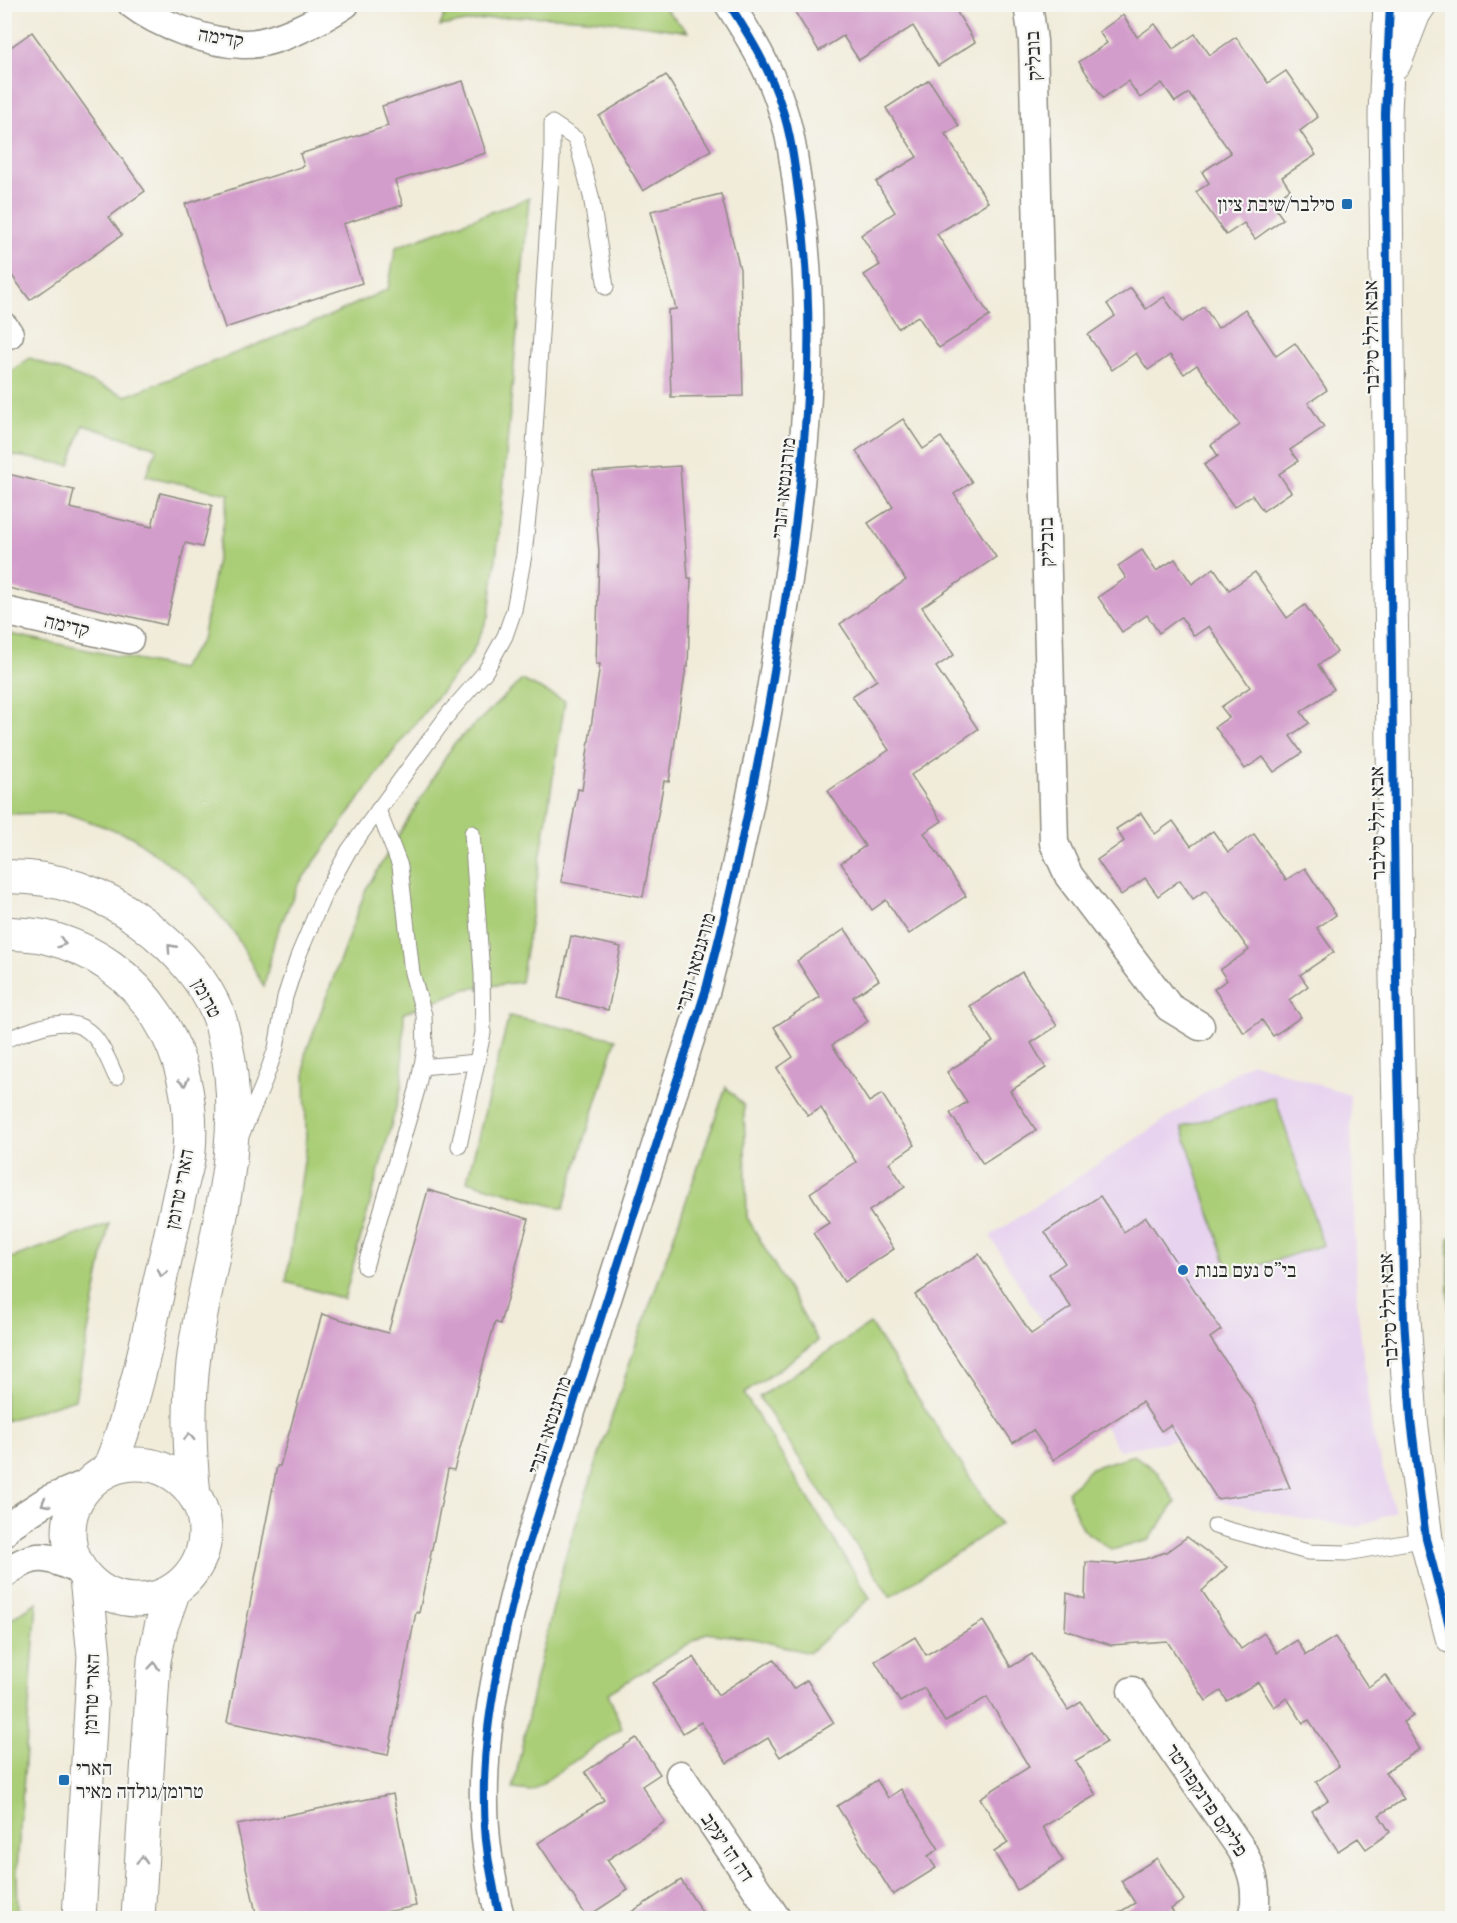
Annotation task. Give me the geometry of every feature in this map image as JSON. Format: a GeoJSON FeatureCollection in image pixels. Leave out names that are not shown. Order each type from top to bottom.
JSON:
{"type":"FeatureCollection","features":[{"type":"Feature","properties":{"kind":"street","name":"קדימה"},"geometry":{"type":"LineString","coordinates":[[132,4],[168,25],[205,38],[244,44],[283,36],[345,4]]}},
{"type":"Feature","properties":{"kind":"street","name":"מורגנטאו הנרי"},"geometry":{"type":"LineString","coordinates":[[501,1918],[485,1848],[483,1778],[500,1654],[521,1568],[714,957],[731,892],[754,782],[777,658],[794,538],[805,438],[810,326],[805,243],[783,109],[768,72],[747,31],[729,4]]}},
{"type":"Feature","properties":{"kind":"street","name":"בובליק"},"geometry":{"type":"LineString","coordinates":[[1028,4],[1033,40],[1054,843],[1070,876],[1169,1007],[1200,1026]]}},
{"type":"Feature","properties":{"kind":"street","name":"אבא הלל סילבר"},"geometry":{"type":"LineString","coordinates":[[1390,4],[1385,114],[1402,1273],[1411,1420],[1426,1539],[1452,1637]]}},
{"type":"Feature","properties":{"kind":"street","name":"אבא הלל סילבר"},"geometry":{"type":"LineString","coordinates":[[1385,114],[1391,75],[1401,44],[1420,4]]}},
{"type":"Feature","properties":{"kind":"street","name":"קדימה"},"geometry":{"type":"LineString","coordinates":[[4,610],[129,639]]}},
{"type":"Feature","properties":{"kind":"street","name":"טרומן"},"geometry":{"type":"LineString","coordinates":[[4,877],[58,882],[102,898],[128,911],[162,938],[196,975],[219,1015],[231,1066],[233,1116],[216,1240],[194,1354],[189,1414],[189,1446],[194,1495]]}},
{"type":"Feature","properties":{"kind":"street","name":"הארי טרומן"},"geometry":{"type":"LineString","coordinates":[[4,933],[44,937],[80,949],[116,969],[142,993],[160,1018],[172,1042],[184,1077],[189,1110],[189,1153],[134,1399],[100,1475]]}},
{"type":"Feature","properties":{"kind":"street"},"geometry":{"type":"LineString","coordinates":[[4,1574],[18,1564],[35,1558],[51,1557],[83,1574],[103,1592],[133,1601],[154,1599],[174,1590],[190,1575],[201,1557],[205,1526],[194,1495],[179,1479],[161,1469],[130,1464],[100,1475],[48,1500],[6,1525]]}},
{"type":"Feature","properties":{"kind":"street"},"geometry":{"type":"LineString","coordinates":[[83,1574],[71,1550],[70,1518],[77,1498],[100,1475]]}},
{"type":"Feature","properties":{"kind":"street","name":"הארי טרומן"},"geometry":{"type":"LineString","coordinates":[[79,1918],[94,1656],[83,1574]]}},
{"type":"Feature","properties":{"kind":"street"},"geometry":{"type":"LineString","coordinates":[[138,1918],[154,1660],[161,1627],[174,1590]]}},
{"type":"Feature","properties":{"kind":"street","name":"פליקס פרנקפורטר"},"geometry":{"type":"LineString","coordinates":[[1132,1691],[1242,1850],[1253,1872],[1256,1902],[1254,1918]]}},
{"type":"Feature","properties":{"kind":"street","name":"דה הז יעקב"},"geometry":{"type":"LineString","coordinates":[[680,1775],[776,1918]]}},
{"type":"Feature","properties":{"kind":"lane"},"geometry":{"type":"LineString","coordinates":[[228,1165],[263,1086],[276,1048],[285,997],[299,954],[324,895],[349,850],[450,712],[485,672],[505,636],[514,610],[524,555],[531,478],[552,158],[552,123],[576,139],[591,196],[606,286]]}},
{"type":"Feature","properties":{"kind":"lane"},"geometry":{"type":"LineString","coordinates":[[366,1267],[417,1090],[425,1050],[424,1015],[412,973],[400,866],[378,810]]}},
{"type":"Feature","properties":{"kind":"lane"},"geometry":{"type":"LineString","coordinates":[[459,1146],[483,1033],[482,974],[472,833]]}},
{"type":"Feature","properties":{"kind":"lane"},"geometry":{"type":"LineString","coordinates":[[4,1040],[56,1022],[78,1024],[98,1041],[116,1077]]}},
{"type":"Feature","properties":{"kind":"lane"},"geometry":{"type":"LineString","coordinates":[[422,1067],[477,1062]]}},
{"type":"Feature","properties":{"kind":"lane"},"geometry":{"type":"LineString","coordinates":[[1215,1526],[1308,1552],[1346,1553],[1426,1539]]}},
{"type":"Feature","properties":{"kind":"shaded area","name":"בי\"ס נעם בנות"},"geometry":{"type":"Polygon","coordinates":[[[1251,1062],[1350,1095],[1357,1304],[1372,1432],[1395,1512],[1359,1527],[1300,1519],[1216,1500],[1176,1440],[1119,1450],[990,1236],[1251,1062]]]}},
{"type":"Feature","properties":{"kind":"green space"},"geometry":{"type":"Polygon","coordinates":[[[448,5],[661,5],[688,32],[576,18],[531,16],[483,19],[440,26],[448,5]]]}},
{"type":"Feature","properties":{"kind":"green space"},"geometry":{"type":"Polygon","coordinates":[[[529,198],[499,534],[489,615],[471,655],[401,741],[298,885],[275,938],[264,987],[235,934],[191,880],[131,836],[65,813],[5,814],[5,633],[180,669],[202,640],[229,494],[146,476],[157,448],[83,425],[70,465],[5,454],[5,376],[30,358],[126,396],[327,317],[388,289],[396,247],[529,198]]]}},
{"type":"Feature","properties":{"kind":"green space"},"geometry":{"type":"Polygon","coordinates":[[[522,680],[565,701],[521,982],[466,989],[404,1013],[402,1085],[344,1299],[286,1282],[306,1148],[305,1055],[366,889],[453,745],[522,680]]]}},
{"type":"Feature","properties":{"kind":"green space"},"geometry":{"type":"Polygon","coordinates":[[[509,1016],[616,1039],[563,1209],[467,1181],[509,1016]]]}},
{"type":"Feature","properties":{"kind":"green space"},"geometry":{"type":"Polygon","coordinates":[[[726,1087],[744,1106],[747,1217],[818,1341],[744,1394],[870,1598],[809,1653],[755,1639],[706,1633],[608,1693],[622,1728],[531,1791],[513,1789],[536,1678],[566,1554],[635,1347],[726,1087]]]}},
{"type":"Feature","properties":{"kind":"green space"},"geometry":{"type":"Polygon","coordinates":[[[1275,1097],[1323,1245],[1230,1275],[1182,1127],[1275,1097]]]}},
{"type":"Feature","properties":{"kind":"green space"},"geometry":{"type":"Polygon","coordinates":[[[109,1224],[75,1399],[5,1421],[5,1260],[109,1224]]]}},
{"type":"Feature","properties":{"kind":"green space"},"geometry":{"type":"Polygon","coordinates":[[[1452,1237],[1452,1496],[1449,1430],[1449,1239],[1452,1237]]]}},
{"type":"Feature","properties":{"kind":"green space"},"geometry":{"type":"Polygon","coordinates":[[[870,1324],[1000,1524],[890,1597],[759,1397],[870,1324]]]}},
{"type":"Feature","properties":{"kind":"green space"},"geometry":{"type":"Polygon","coordinates":[[[1134,1455],[1157,1472],[1176,1502],[1149,1540],[1112,1550],[1082,1529],[1067,1492],[1091,1468],[1134,1455]]]}},
{"type":"Feature","properties":{"kind":"green space"},"geometry":{"type":"Polygon","coordinates":[[[37,1602],[17,1868],[18,1918],[5,1918],[5,1623],[37,1602]]]}},
{"type":"Feature","properties":{"kind":"building"},"geometry":{"type":"Polygon","coordinates":[[[790,4],[952,4],[975,42],[938,66],[913,26],[859,60],[843,36],[819,51],[790,4]]]}},
{"type":"Feature","properties":{"kind":"building"},"geometry":{"type":"Polygon","coordinates":[[[1123,15],[1137,37],[1155,24],[1173,49],[1195,34],[1210,55],[1236,37],[1268,83],[1286,71],[1318,117],[1300,131],[1316,155],[1282,177],[1290,189],[1271,202],[1283,219],[1255,239],[1244,223],[1226,235],[1196,192],[1209,183],[1202,172],[1231,153],[1189,93],[1175,102],[1162,83],[1140,98],[1128,81],[1103,98],[1079,62],[1107,43],[1099,32],[1123,15]]]}},
{"type":"Feature","properties":{"kind":"building"},"geometry":{"type":"Polygon","coordinates":[[[32,32],[145,191],[109,217],[122,235],[30,300],[4,265],[4,52],[32,32]]]}},
{"type":"Feature","properties":{"kind":"building"},"geometry":{"type":"Polygon","coordinates":[[[666,75],[711,150],[643,191],[599,116],[666,75]]]}},
{"type":"Feature","properties":{"kind":"building"},"geometry":{"type":"Polygon","coordinates":[[[929,80],[959,126],[945,134],[988,202],[937,234],[990,316],[939,348],[918,316],[898,328],[864,275],[880,265],[861,235],[895,212],[876,182],[917,157],[886,108],[929,80]]]}},
{"type":"Feature","properties":{"kind":"building"},"geometry":{"type":"Polygon","coordinates":[[[463,81],[486,153],[395,181],[403,205],[343,224],[362,283],[225,328],[185,204],[304,166],[300,154],[388,126],[382,106],[463,81]]]}},
{"type":"Feature","properties":{"kind":"building"},"geometry":{"type":"Polygon","coordinates":[[[721,194],[740,269],[743,396],[671,397],[668,310],[676,309],[651,211],[721,194]]]}},
{"type":"Feature","properties":{"kind":"building"},"geometry":{"type":"Polygon","coordinates":[[[1131,288],[1146,309],[1164,297],[1182,322],[1204,307],[1218,328],[1245,309],[1276,356],[1295,343],[1327,390],[1308,403],[1324,427],[1290,450],[1298,461],[1279,474],[1291,492],[1263,511],[1252,495],[1234,507],[1204,465],[1218,456],[1211,445],[1240,425],[1197,365],[1184,374],[1170,355],[1148,370],[1136,353],[1112,370],[1088,335],[1115,316],[1107,304],[1131,288]]]}},
{"type":"Feature","properties":{"kind":"building"},"geometry":{"type":"Polygon","coordinates":[[[903,419],[923,449],[941,437],[972,482],[954,494],[996,557],[922,607],[954,655],[936,667],[978,729],[911,775],[942,821],[924,833],[966,896],[909,934],[886,900],[872,910],[841,863],[865,846],[828,791],[889,750],[852,696],[877,680],[840,624],[906,580],[868,523],[893,507],[856,451],[903,419]]]}},
{"type":"Feature","properties":{"kind":"building"},"geometry":{"type":"Polygon","coordinates":[[[680,466],[688,578],[691,578],[688,667],[686,667],[669,782],[664,781],[643,897],[561,882],[578,789],[582,790],[600,664],[596,664],[599,552],[593,472],[680,466]]]}},
{"type":"Feature","properties":{"kind":"building"},"geometry":{"type":"Polygon","coordinates":[[[4,473],[74,490],[70,508],[152,527],[160,493],[212,505],[202,547],[185,543],[166,625],[4,587],[4,473]]]}},
{"type":"Feature","properties":{"kind":"building"},"geometry":{"type":"Polygon","coordinates":[[[1142,550],[1156,571],[1175,559],[1192,584],[1214,568],[1229,590],[1255,572],[1287,618],[1305,605],[1337,652],[1318,665],[1334,689],[1301,712],[1309,723],[1290,736],[1302,753],[1274,772],[1263,757],[1245,769],[1215,727],[1229,717],[1221,707],[1250,687],[1209,626],[1194,636],[1181,617],[1159,633],[1147,615],[1122,632],[1098,597],[1126,578],[1118,566],[1142,550]]]}},
{"type":"Feature","properties":{"kind":"building"},"geometry":{"type":"Polygon","coordinates":[[[1141,813],[1155,834],[1173,821],[1191,846],[1213,831],[1228,852],[1254,834],[1286,880],[1305,868],[1336,915],[1317,928],[1334,952],[1300,975],[1308,986],[1289,1000],[1301,1017],[1273,1036],[1262,1020],[1244,1033],[1214,989],[1227,980],[1220,970],[1249,950],[1206,890],[1193,899],[1180,880],[1158,896],[1145,878],[1121,895],[1097,860],[1124,841],[1116,829],[1141,813]]]}},
{"type":"Feature","properties":{"kind":"building"},"geometry":{"type":"Polygon","coordinates":[[[845,929],[879,980],[853,997],[868,1021],[832,1045],[869,1102],[882,1094],[915,1145],[889,1163],[905,1187],[869,1211],[894,1249],[844,1282],[813,1233],[829,1223],[810,1193],[856,1162],[821,1108],[808,1116],[777,1068],[793,1057],[774,1027],[820,997],[797,961],[845,929]]]}},
{"type":"Feature","properties":{"kind":"building"},"geometry":{"type":"Polygon","coordinates":[[[571,936],[621,947],[608,1010],[558,998],[571,936]]]}},
{"type":"Feature","properties":{"kind":"building"},"geometry":{"type":"Polygon","coordinates":[[[1022,972],[1057,1026],[1031,1043],[1046,1068],[1010,1091],[1036,1130],[983,1164],[950,1113],[967,1102],[947,1072],[993,1042],[970,1006],[1022,972]]]}},
{"type":"Feature","properties":{"kind":"building"},"geometry":{"type":"Polygon","coordinates":[[[428,1190],[529,1219],[500,1324],[495,1322],[454,1470],[448,1469],[419,1613],[416,1612],[388,1755],[227,1722],[277,1466],[280,1466],[322,1314],[388,1333],[428,1190]]]}},
{"type":"Feature","properties":{"kind":"building"},"geometry":{"type":"Polygon","coordinates":[[[1100,1196],[1124,1232],[1146,1217],[1221,1330],[1210,1338],[1255,1405],[1290,1488],[1217,1499],[1170,1425],[1161,1431],[1142,1402],[1053,1460],[1033,1430],[1013,1443],[915,1295],[979,1254],[1031,1334],[1071,1307],[1049,1274],[1065,1263],[1045,1232],[1100,1196]]]}},
{"type":"Feature","properties":{"kind":"building"},"geometry":{"type":"Polygon","coordinates":[[[1187,1537],[1227,1567],[1202,1591],[1241,1649],[1264,1633],[1277,1653],[1297,1640],[1306,1655],[1335,1637],[1368,1687],[1386,1675],[1413,1716],[1403,1722],[1420,1749],[1385,1772],[1404,1799],[1379,1815],[1390,1832],[1366,1849],[1358,1838],[1338,1851],[1312,1811],[1328,1800],[1316,1782],[1339,1766],[1309,1720],[1303,1723],[1287,1698],[1274,1707],[1258,1682],[1227,1701],[1221,1691],[1206,1701],[1167,1641],[1111,1645],[1065,1630],[1067,1593],[1085,1599],[1086,1562],[1116,1564],[1145,1559],[1166,1552],[1187,1537]]]}},
{"type":"Feature","properties":{"kind":"building"},"geometry":{"type":"Polygon","coordinates":[[[983,1621],[1011,1667],[1032,1654],[1068,1710],[1081,1702],[1107,1742],[1075,1761],[1096,1795],[1043,1827],[1063,1861],[1017,1890],[994,1852],[1008,1843],[980,1798],[1029,1767],[987,1697],[945,1722],[924,1688],[900,1702],[875,1661],[915,1637],[926,1655],[983,1621]]]}},
{"type":"Feature","properties":{"kind":"building"},"geometry":{"type":"Polygon","coordinates":[[[694,1657],[718,1695],[774,1659],[793,1689],[807,1680],[834,1723],[780,1757],[768,1738],[727,1763],[701,1722],[683,1733],[652,1683],[694,1657]]]}},
{"type":"Feature","properties":{"kind":"building"},"geometry":{"type":"Polygon","coordinates":[[[636,1738],[660,1774],[642,1786],[665,1822],[607,1860],[628,1890],[587,1917],[538,1843],[604,1800],[585,1772],[636,1738]]]}},
{"type":"Feature","properties":{"kind":"building"},"geometry":{"type":"Polygon","coordinates":[[[877,1780],[888,1798],[901,1789],[939,1849],[928,1856],[936,1868],[893,1895],[837,1806],[877,1780]]]}},
{"type":"Feature","properties":{"kind":"building"},"geometry":{"type":"Polygon","coordinates":[[[393,1794],[416,1906],[355,1918],[257,1918],[237,1825],[393,1794]]]}},
{"type":"Feature","properties":{"kind":"building"},"geometry":{"type":"Polygon","coordinates":[[[1157,1858],[1184,1900],[1171,1909],[1177,1918],[1110,1918],[1135,1903],[1121,1881],[1157,1858]]]}},
{"type":"Feature","properties":{"kind":"building"},"geometry":{"type":"Polygon","coordinates":[[[681,1880],[706,1918],[622,1918],[681,1880]]]}},
{"type":"Feature","properties":{"kind":"cycle path"},"geometry":{"type":"LineString","coordinates":[[501,1918],[486,1840],[484,1800],[489,1722],[503,1644],[521,1568],[706,989],[731,889],[762,739],[780,638],[799,493],[807,400],[808,307],[806,260],[796,173],[786,121],[772,81],[759,54],[729,4]]}},
{"type":"Feature","properties":{"kind":"cycle path"},"geometry":{"type":"LineString","coordinates":[[1390,4],[1385,114],[1396,979],[1404,1319],[1411,1420],[1426,1539],[1452,1637]]}},
{"type":"Feature","properties":{"kind":"place","name":"סילבר/שיבת ציון"},"geometry":{"type":"Point","coordinates":[1347,204]}},
{"type":"Feature","properties":{"kind":"place","name":"בי\"ס נעם בנות"},"geometry":{"type":"Point","coordinates":[1183,1270]}},
{"type":"Feature","properties":{"kind":"place","name":"הארי טרומן/גולדה מאיר"},"geometry":{"type":"Point","coordinates":[64,1780]}}]}
